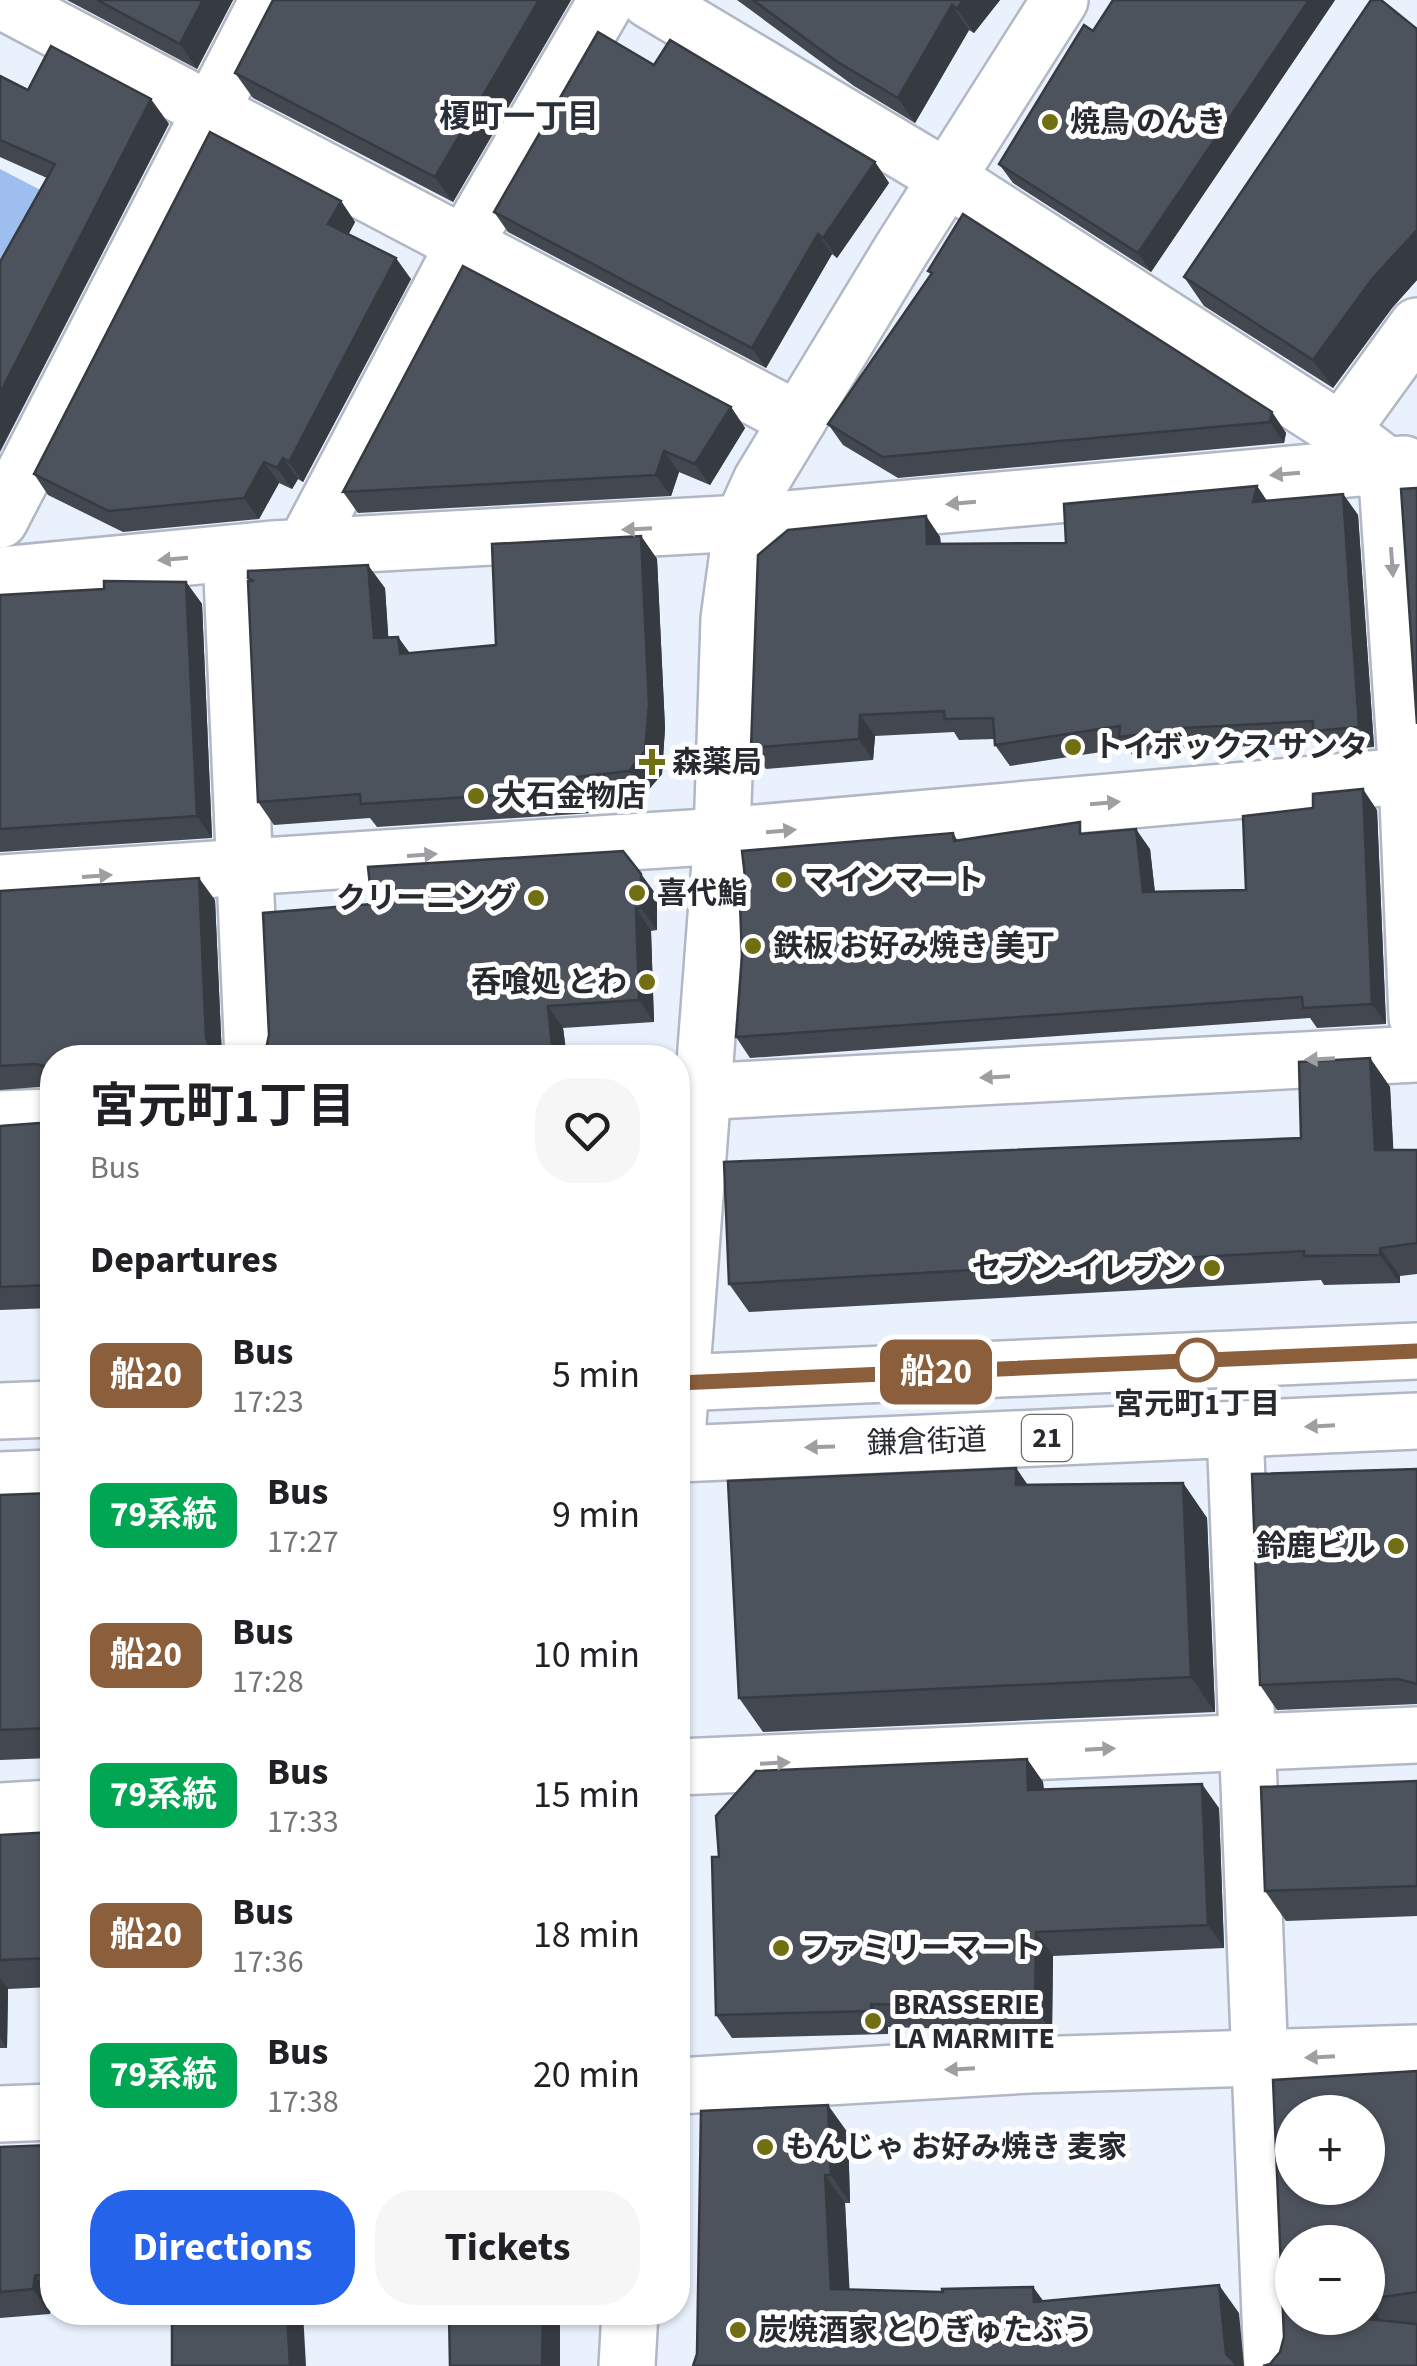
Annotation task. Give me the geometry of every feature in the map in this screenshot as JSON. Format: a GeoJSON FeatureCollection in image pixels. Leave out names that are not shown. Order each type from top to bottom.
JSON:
{"type":"FeatureCollection","features":[{"type":"Feature","properties":{"kind":"street"},"geometry":{"type":"LineString","coordinates":[[0,0],[798,420]]}},
{"type":"Feature","properties":{"kind":"street"},"geometry":{"type":"LineString","coordinates":[[0,520],[268,0]]}},
{"type":"Feature","properties":{"kind":"street"},"geometry":{"type":"LineString","coordinates":[[304,548],[464,243],[607,0]]}},
{"type":"Feature","properties":{"kind":"street"},"geometry":{"type":"LineString","coordinates":[[649,0],[947,178],[1172,298],[1340,431],[1401,464]]}},
{"type":"Feature","properties":{"kind":"street"},"geometry":{"type":"LineString","coordinates":[[1060,0],[798,420],[742,523],[729,619],[722,836],[690,1093],[1417,1054]]}},
{"type":"Feature","properties":{"kind":"street"},"geometry":{"type":"LineString","coordinates":[[1340,431],[1417,326]]}},
{"type":"Feature","properties":{"kind":"street"},"geometry":{"type":"LineString","coordinates":[[0,575],[304,548],[742,523],[1401,464]]}},
{"type":"Feature","properties":{"kind":"street"},"geometry":{"type":"LineString","coordinates":[[1401,464],[1417,1017]]}},
{"type":"Feature","properties":{"kind":"street"},"geometry":{"type":"LineString","coordinates":[[231,554],[252,1045]]}},
{"type":"Feature","properties":{"kind":"street"},"geometry":{"type":"LineString","coordinates":[[0,883],[722,836],[1412,776]]}},
{"type":"Feature","properties":{"kind":"street"},"geometry":{"type":"LineString","coordinates":[[0,1118],[40,1117]]}},
{"type":"Feature","properties":{"kind":"street"},"geometry":{"type":"LineString","coordinates":[[690,1395],[1417,1351]]}},
{"type":"Feature","properties":{"kind":"street"},"geometry":{"type":"LineString","coordinates":[[0,1411],[40,1409]]}},
{"type":"Feature","properties":{"kind":"street","name":"鎌倉街道"},"geometry":{"type":"LineString","coordinates":[[690,1453],[1417,1421]]}},
{"type":"Feature","properties":{"kind":"street"},"geometry":{"type":"LineString","coordinates":[[1235,1430],[1272,2366]]}},
{"type":"Feature","properties":{"kind":"street"},"geometry":{"type":"LineString","coordinates":[[0,1480],[40,1478]]}},
{"type":"Feature","properties":{"kind":"street"},"geometry":{"type":"LineString","coordinates":[[690,1766],[1417,1735]]}},
{"type":"Feature","properties":{"kind":"street"},"geometry":{"type":"LineString","coordinates":[[0,1812],[40,1809]]}},
{"type":"Feature","properties":{"kind":"street"},"geometry":{"type":"LineString","coordinates":[[690,2085],[1029,2065],[1417,2053]]}},
{"type":"Feature","properties":{"kind":"street"},"geometry":{"type":"LineString","coordinates":[[0,2114],[40,2112]]}},
{"type":"Feature","properties":{"kind":"street"},"geometry":{"type":"LineString","coordinates":[[628,2366],[630,2325]]}},
{"type":"Feature","properties":{"kind":"shaded area"},"geometry":{"type":"Polygon","coordinates":[[[0,169],[52,196],[0,268],[0,169]]]}},
{"type":"Feature","properties":{"kind":"building"},"geometry":{"type":"Polygon","coordinates":[[[97,0],[203,0],[180,44],[97,0]]]}},
{"type":"Feature","properties":{"kind":"building"},"geometry":{"type":"Polygon","coordinates":[[[273,0],[539,0],[435,177],[235,73],[273,0]]]}},
{"type":"Feature","properties":{"kind":"building"},"geometry":{"type":"Polygon","coordinates":[[[753,0],[963,0],[957,9],[952,5],[898,98],[836,61],[753,0]]]}},
{"type":"Feature","properties":{"kind":"building"},"geometry":{"type":"Polygon","coordinates":[[[1113,0],[1309,0],[1138,253],[999,164],[1084,25],[1093,31],[1113,0]]]}},
{"type":"Feature","properties":{"kind":"building"},"geometry":{"type":"Polygon","coordinates":[[[1371,0],[1381,0],[1417,29],[1417,230],[1372,279],[1313,360],[1184,277],[1371,0]]]}},
{"type":"Feature","properties":{"kind":"building"},"geometry":{"type":"Polygon","coordinates":[[[598,32],[654,65],[670,40],[875,162],[823,238],[818,234],[752,348],[494,212],[598,32]]]}},
{"type":"Feature","properties":{"kind":"building"},"geometry":{"type":"Polygon","coordinates":[[[51,46],[151,99],[0,393],[0,262],[55,164],[0,140],[0,76],[28,90],[51,46]]]}},
{"type":"Feature","properties":{"kind":"building"},"geometry":{"type":"Polygon","coordinates":[[[210,132],[341,201],[328,224],[396,258],[289,462],[283,458],[277,468],[264,462],[244,498],[109,511],[34,474],[210,132]]]}},
{"type":"Feature","properties":{"kind":"building"},"geometry":{"type":"Polygon","coordinates":[[[963,214],[1272,412],[1270,422],[883,457],[828,424],[932,273],[928,271],[963,214]]]}},
{"type":"Feature","properties":{"kind":"building"},"geometry":{"type":"Polygon","coordinates":[[[463,266],[731,407],[695,464],[664,451],[656,475],[343,492],[463,266]]]}},
{"type":"Feature","properties":{"kind":"building"},"geometry":{"type":"Polygon","coordinates":[[[1257,486],[1253,502],[1343,494],[1359,727],[1313,731],[1313,721],[1184,728],[1119,737],[1120,726],[995,745],[993,718],[945,719],[944,711],[860,715],[859,739],[751,748],[758,555],[788,530],[926,516],[927,544],[1066,543],[1064,504],[1257,486]]]}},
{"type":"Feature","properties":{"kind":"building"},"geometry":{"type":"Polygon","coordinates":[[[1417,488],[1417,724],[1401,489],[1417,488]]]}},
{"type":"Feature","properties":{"kind":"building"},"geometry":{"type":"Polygon","coordinates":[[[641,536],[649,705],[645,751],[629,771],[567,778],[576,790],[361,804],[360,794],[258,802],[248,581],[254,581],[248,578],[248,571],[368,565],[374,638],[398,637],[400,654],[496,645],[492,544],[641,536]]]}},
{"type":"Feature","properties":{"kind":"building"},"geometry":{"type":"Polygon","coordinates":[[[104,581],[186,582],[197,816],[0,829],[0,595],[104,589],[104,581]]]}},
{"type":"Feature","properties":{"kind":"building"},"geometry":{"type":"Polygon","coordinates":[[[1363,789],[1372,1004],[1303,1008],[1302,997],[736,1037],[742,956],[740,904],[748,903],[742,851],[953,833],[954,841],[1080,822],[1080,834],[1136,829],[1143,892],[1246,890],[1243,816],[1313,808],[1313,794],[1363,789]]]}},
{"type":"Feature","properties":{"kind":"building"},"geometry":{"type":"Polygon","coordinates":[[[623,851],[641,874],[641,908],[636,908],[639,1000],[548,1006],[552,1045],[267,1045],[263,913],[372,904],[368,867],[623,851]]]}},
{"type":"Feature","properties":{"kind":"building"},"geometry":{"type":"Polygon","coordinates":[[[199,878],[209,1045],[40,1045],[40,1065],[0,1066],[0,891],[199,878]]]}},
{"type":"Feature","properties":{"kind":"building"},"geometry":{"type":"Polygon","coordinates":[[[1370,1058],[1375,1150],[1417,1150],[1417,1243],[1380,1248],[1380,1255],[1304,1256],[1304,1251],[729,1284],[724,1162],[1301,1138],[1299,1062],[1370,1058]]]}},
{"type":"Feature","properties":{"kind":"building"},"geometry":{"type":"Polygon","coordinates":[[[40,1123],[40,1285],[0,1287],[0,1126],[40,1123]]]}},
{"type":"Feature","properties":{"kind":"building"},"geometry":{"type":"Polygon","coordinates":[[[1016,1468],[1016,1485],[1183,1483],[1191,1677],[739,1698],[728,1481],[1016,1468]]]}},
{"type":"Feature","properties":{"kind":"building"},"geometry":{"type":"Polygon","coordinates":[[[1417,1469],[1417,1684],[1398,1679],[1260,1685],[1252,1474],[1417,1469]]]}},
{"type":"Feature","properties":{"kind":"building"},"geometry":{"type":"Polygon","coordinates":[[[40,1493],[40,1728],[0,1730],[0,1495],[40,1493]]]}},
{"type":"Feature","properties":{"kind":"building"},"geometry":{"type":"Polygon","coordinates":[[[1027,1759],[1028,1790],[1202,1784],[1208,1925],[1036,1932],[1035,2008],[871,2004],[871,2011],[716,2015],[712,1857],[719,1857],[716,1816],[756,1771],[1027,1759]]]}},
{"type":"Feature","properties":{"kind":"building"},"geometry":{"type":"Polygon","coordinates":[[[1417,1781],[1417,1886],[1265,1891],[1261,1787],[1417,1781]]]}},
{"type":"Feature","properties":{"kind":"building"},"geometry":{"type":"Polygon","coordinates":[[[40,1833],[40,1958],[0,1960],[0,1835],[40,1833]]]}},
{"type":"Feature","properties":{"kind":"building"},"geometry":{"type":"Polygon","coordinates":[[[1417,2071],[1417,2292],[1385,2297],[1385,2225],[1279,2225],[1278,2205],[1385,2205],[1385,2095],[1275,2095],[1275,2127],[1273,2080],[1417,2071]]]}},
{"type":"Feature","properties":{"kind":"building"},"geometry":{"type":"Polygon","coordinates":[[[828,2105],[831,2175],[825,2175],[831,2289],[943,2292],[942,2289],[1033,2287],[1034,2302],[1219,2285],[1226,2354],[1241,2366],[693,2366],[697,2354],[701,2111],[828,2105]]]}},
{"type":"Feature","properties":{"kind":"building"},"geometry":{"type":"Polygon","coordinates":[[[40,2145],[40,2275],[35,2275],[33,2289],[0,2292],[0,2147],[40,2145]]]}},
{"type":"Feature","properties":{"kind":"building"},"geometry":{"type":"Polygon","coordinates":[[[1385,2321],[1417,2324],[1417,2366],[1263,2366],[1280,2352],[1284,2337],[1385,2335],[1385,2321]]]}},
{"type":"Feature","properties":{"kind":"building"},"geometry":{"type":"Polygon","coordinates":[[[172,2325],[288,2325],[290,2366],[172,2366],[172,2325]]]}},
{"type":"Feature","properties":{"kind":"building"},"geometry":{"type":"Polygon","coordinates":[[[449,2325],[543,2325],[542,2366],[450,2366],[449,2325]]]}},
{"type":"Feature","properties":{"kind":"bus line","name":"船20"},"geometry":{"type":"LineString","coordinates":[[690,1382],[1417,1351]]}},
{"type":"Feature","properties":{"kind":"place","name":"焼鳥 のんき"},"geometry":{"type":"Point","coordinates":[1050,122]}},
{"type":"Feature","properties":{"kind":"place","name":"トイボックス サンタ"},"geometry":{"type":"Point","coordinates":[1073,747]}},
{"type":"Feature","properties":{"kind":"place","name":"森薬局"},"geometry":{"type":"Point","coordinates":[652,762]}},
{"type":"Feature","properties":{"kind":"place","name":"大石金物店"},"geometry":{"type":"Point","coordinates":[476,796]}},
{"type":"Feature","properties":{"kind":"place","name":"マインマート"},"geometry":{"type":"Point","coordinates":[784,880]}},
{"type":"Feature","properties":{"kind":"place","name":"喜代鮨"},"geometry":{"type":"Point","coordinates":[637,893]}},
{"type":"Feature","properties":{"kind":"place","name":"クリーニング"},"geometry":{"type":"Point","coordinates":[536,898]}},
{"type":"Feature","properties":{"kind":"place","name":"鉄板 お好み焼き 美丁"},"geometry":{"type":"Point","coordinates":[753,946]}},
{"type":"Feature","properties":{"kind":"place","name":"呑喰処 とわ"},"geometry":{"type":"Point","coordinates":[647,982]}},
{"type":"Feature","properties":{"kind":"place","name":"セブン-イレブン"},"geometry":{"type":"Point","coordinates":[1212,1268]}},
{"type":"Feature","properties":{"kind":"place","name":"宮元町1丁目"},"geometry":{"type":"Point","coordinates":[1197,1360]}},
{"type":"Feature","properties":{"kind":"place","name":"鈴鹿ビル"},"geometry":{"type":"Point","coordinates":[1396,1546]}},
{"type":"Feature","properties":{"kind":"place","name":"ファミリーマート"},"geometry":{"type":"Point","coordinates":[781,1948]}},
{"type":"Feature","properties":{"kind":"place","name":"BRASSERIE LA MARMITE"},"geometry":{"type":"Point","coordinates":[873,2021]}},
{"type":"Feature","properties":{"kind":"place","name":"もんじゃ お好み焼き 麦家"},"geometry":{"type":"Point","coordinates":[765,2147]}},
{"type":"Feature","properties":{"kind":"place","name":"炭焼酒家 とりぎゅたぶう"},"geometry":{"type":"Point","coordinates":[738,2330]}},
{"type":"Feature","properties":{"kind":"district","name":"榎町一丁目"},"geometry":{"type":"Point","coordinates":[519,117]}}]}
